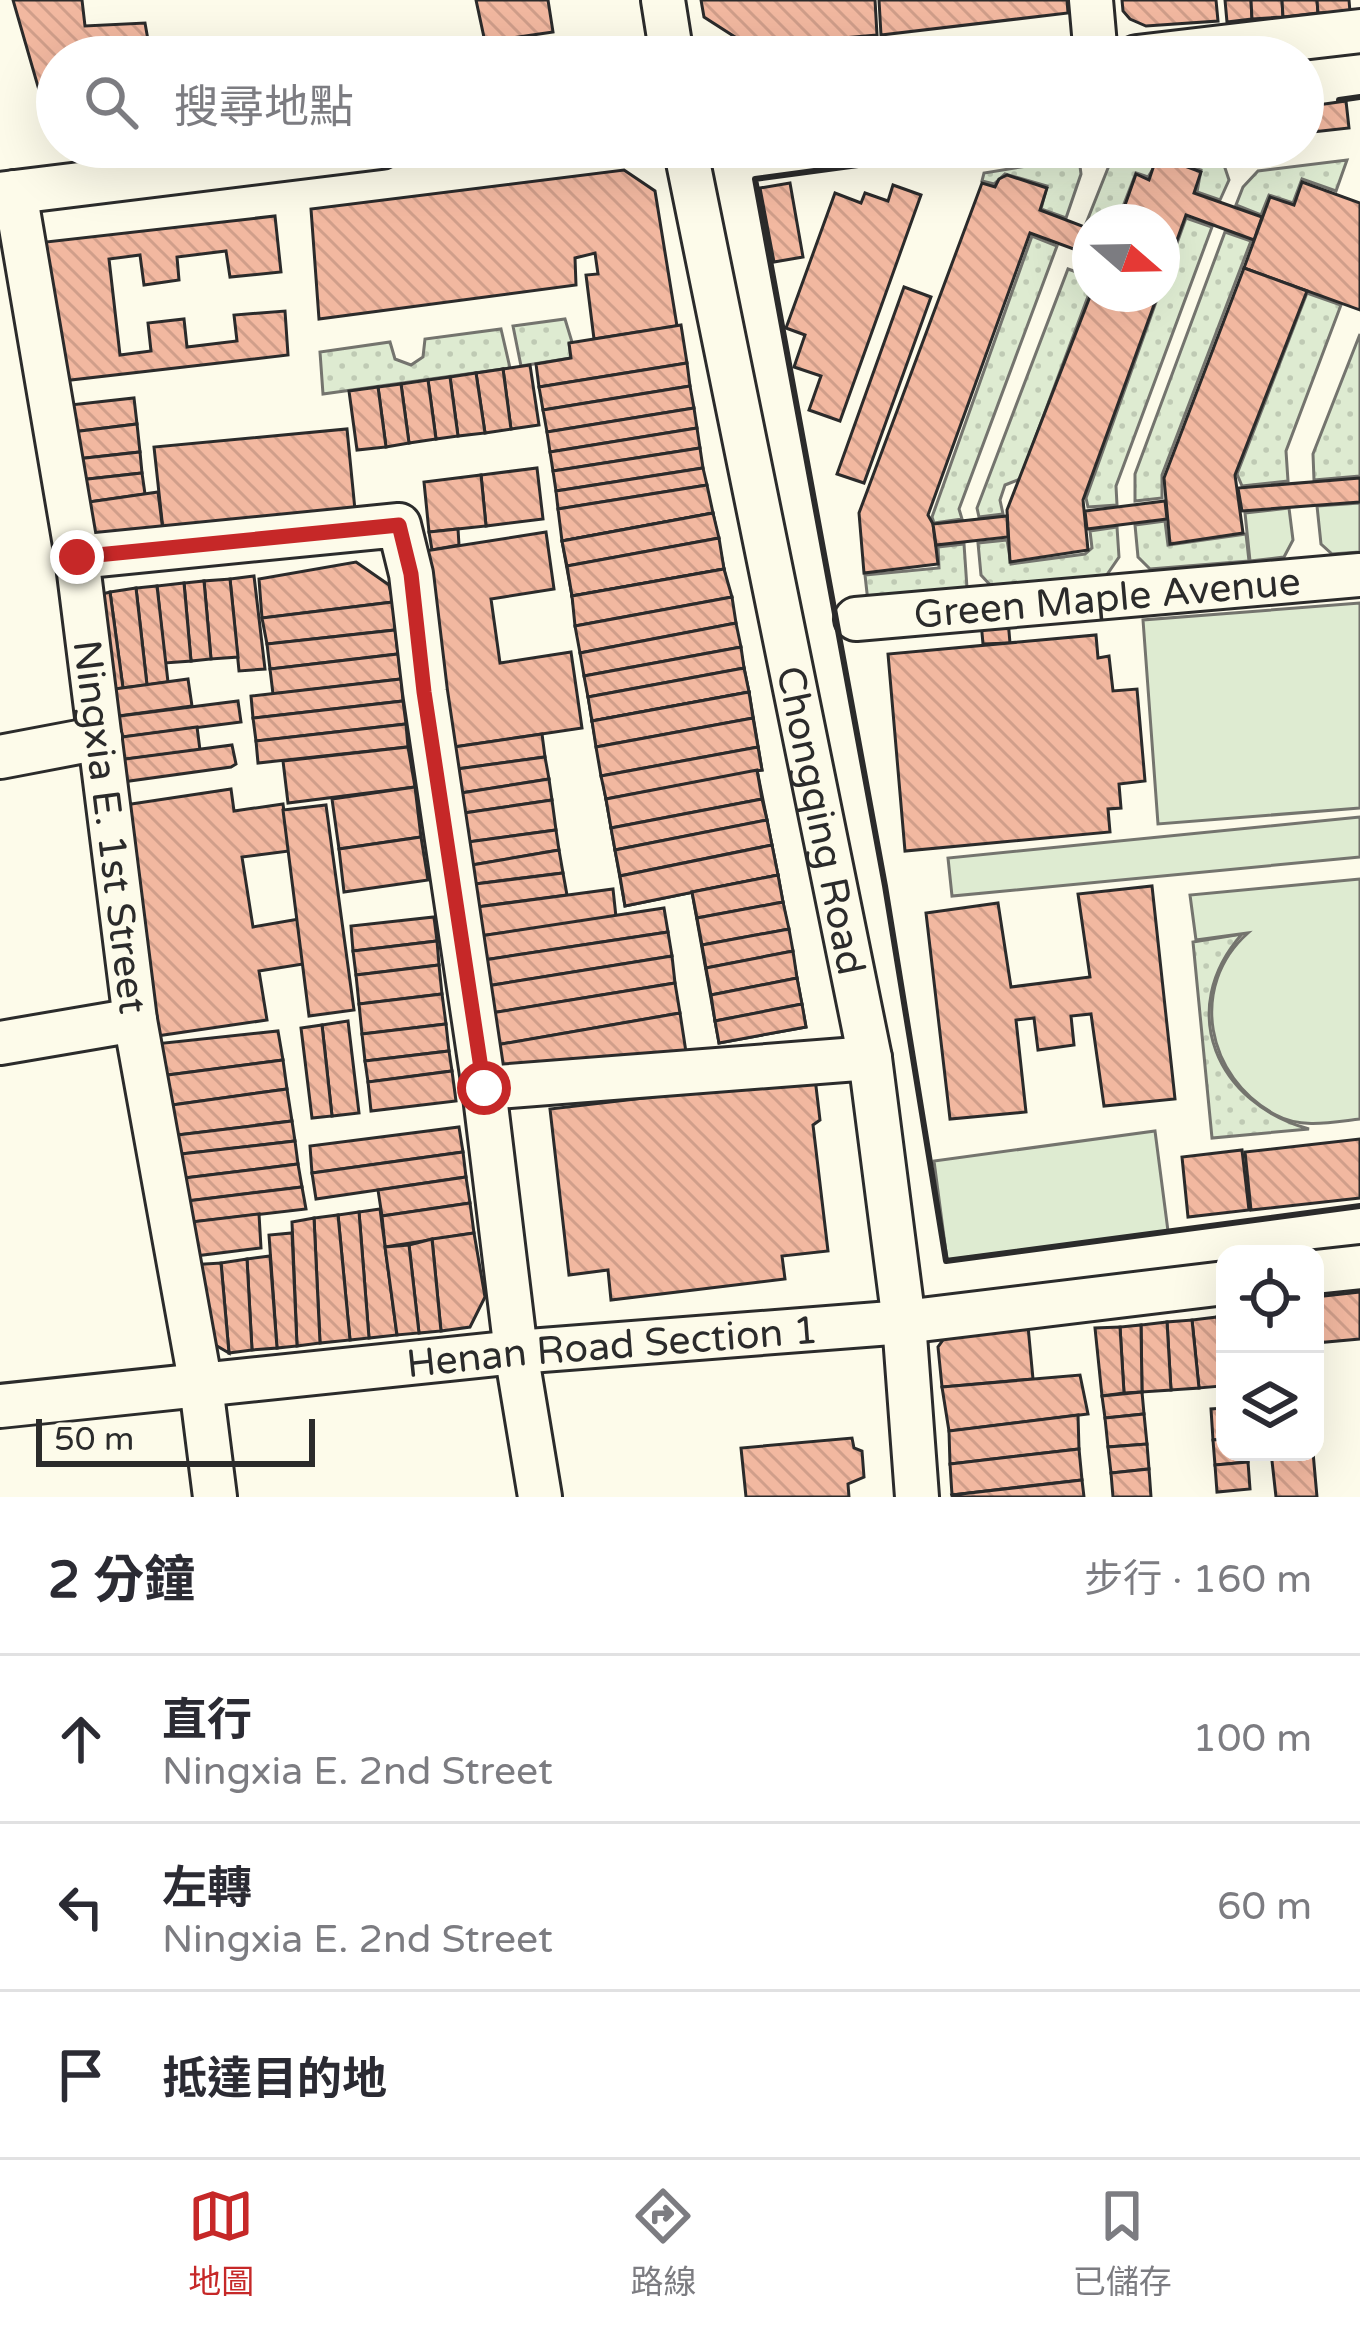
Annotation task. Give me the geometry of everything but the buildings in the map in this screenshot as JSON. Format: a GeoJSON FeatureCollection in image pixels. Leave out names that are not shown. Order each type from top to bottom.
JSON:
{"type":"FeatureCollection","features":[{"type":"Feature","properties":{"kind":"street"},"geometry":{"type":"LineString","coordinates":[[663,0],[669,36]]}},
{"type":"Feature","properties":{"kind":"street"},"geometry":{"type":"LineString","coordinates":[[1090,0],[1094,36]]}},
{"type":"Feature","properties":{"kind":"street"},"geometry":{"type":"LineString","coordinates":[[1317,36],[1360,31]]}},
{"type":"Feature","properties":{"kind":"street"},"geometry":{"type":"LineString","coordinates":[[8,193],[211,168]]}},
{"type":"Feature","properties":{"kind":"street","name":"Chongqing Road"},"geometry":{"type":"LineString","coordinates":[[690,168],[870,1058],[904,1322],[917,1497]]}},
{"type":"Feature","properties":{"kind":"street","name":"Ningxia E. 1st Street"},"geometry":{"type":"LineString","coordinates":[[8,193],[77,557],[135,1020],[201,1386],[215,1497]]}},
{"type":"Feature","properties":{"kind":"street"},"geometry":{"type":"LineString","coordinates":[[77,557],[399,525],[411,574],[540,1497]]}},
{"type":"Feature","properties":{"kind":"street","name":"Green Maple Avenue"},"geometry":{"type":"LineString","coordinates":[[856,620],[1360,575]]}},
{"type":"Feature","properties":{"kind":"street"},"geometry":{"type":"LineString","coordinates":[[0,757],[100,738]]}},
{"type":"Feature","properties":{"kind":"street"},"geometry":{"type":"LineString","coordinates":[[0,1043],[135,1020]]}},
{"type":"Feature","properties":{"kind":"street"},"geometry":{"type":"LineString","coordinates":[[484,1088],[870,1058]]}},
{"type":"Feature","properties":{"kind":"street"},"geometry":{"type":"LineString","coordinates":[[1324,1272],[1360,1267]]}},
{"type":"Feature","properties":{"kind":"street","name":"Henan Road Section 1"},"geometry":{"type":"LineString","coordinates":[[0,1406],[517,1352],[904,1322],[1216,1284]]}},
{"type":"Feature","properties":{"kind":"green space"},"geometry":{"type":"Polygon","coordinates":[[[1347,160],[1336,191],[1302,179],[1293,203],[1269,195],[1261,215],[1236,205],[1243,187],[1258,171],[1324,168],[1324,163],[1347,160]]]}},
{"type":"Feature","properties":{"kind":"green space"},"geometry":{"type":"Polygon","coordinates":[[[1080,168],[1081,174],[1066,218],[1041,209],[1047,186],[1005,174],[994,184],[982,181],[984,173],[1080,168]]]}},
{"type":"Feature","properties":{"kind":"green space"},"geometry":{"type":"Polygon","coordinates":[[[1108,168],[1154,168],[1148,177],[1136,173],[1124,204],[1094,204],[1108,168]]]}},
{"type":"Feature","properties":{"kind":"green space"},"geometry":{"type":"Polygon","coordinates":[[[1194,168],[1225,168],[1229,180],[1220,200],[1197,192],[1201,170],[1194,168]]]}},
{"type":"Feature","properties":{"kind":"green space"},"geometry":{"type":"Polygon","coordinates":[[[1186,218],[1212,227],[1116,486],[1117,505],[1088,507],[1086,498],[1152,312],[1180,312],[1180,235],[1186,218]]]}},
{"type":"Feature","properties":{"kind":"green space"},"geometry":{"type":"Polygon","coordinates":[[[1225,232],[1251,241],[1162,475],[1162,498],[1135,501],[1135,474],[1225,232]]]}},
{"type":"Feature","properties":{"kind":"green space"},"geometry":{"type":"Polygon","coordinates":[[[1032,236],[1057,246],[959,509],[962,519],[934,523],[932,517],[1032,236]]]}},
{"type":"Feature","properties":{"kind":"green space"},"geometry":{"type":"Polygon","coordinates":[[[1068,269],[1072,270],[1072,312],[1082,312],[1020,479],[1005,485],[1000,500],[1003,514],[979,517],[977,508],[1068,269]]]}},
{"type":"Feature","properties":{"kind":"green space"},"geometry":{"type":"Polygon","coordinates":[[[1307,293],[1341,305],[1286,451],[1288,481],[1242,486],[1237,474],[1307,293]]]}},
{"type":"Feature","properties":{"kind":"green space"},"geometry":{"type":"Polygon","coordinates":[[[565,319],[571,358],[521,366],[513,326],[565,319]]]}},
{"type":"Feature","properties":{"kind":"green space"},"geometry":{"type":"Polygon","coordinates":[[[501,329],[510,368],[323,394],[320,352],[390,342],[395,359],[411,365],[423,357],[425,339],[501,329]]]}},
{"type":"Feature","properties":{"kind":"green space"},"geometry":{"type":"Polygon","coordinates":[[[1360,334],[1360,476],[1314,480],[1313,454],[1360,334]]]}},
{"type":"Feature","properties":{"kind":"green space"},"geometry":{"type":"Polygon","coordinates":[[[1360,503],[1360,552],[1332,554],[1321,544],[1317,506],[1360,503]]]}},
{"type":"Feature","properties":{"kind":"green space"},"geometry":{"type":"Polygon","coordinates":[[[1289,508],[1293,540],[1284,557],[1250,561],[1245,513],[1289,508]]]}},
{"type":"Feature","properties":{"kind":"green space"},"geometry":{"type":"Polygon","coordinates":[[[1165,521],[1168,545],[1246,534],[1249,561],[1150,569],[1138,557],[1135,525],[1165,521]]]}},
{"type":"Feature","properties":{"kind":"green space"},"geometry":{"type":"Polygon","coordinates":[[[1117,527],[1119,557],[1106,576],[992,587],[981,575],[978,543],[1007,540],[1011,564],[1085,554],[1092,548],[1090,531],[1117,527]]]}},
{"type":"Feature","properties":{"kind":"green space"},"geometry":{"type":"Polygon","coordinates":[[[964,544],[967,588],[954,594],[868,602],[865,575],[939,568],[938,547],[964,544]]]}},
{"type":"Feature","properties":{"kind":"green space"},"geometry":{"type":"Polygon","coordinates":[[[1360,603],[1360,808],[1158,824],[1143,620],[1360,603]]]}},
{"type":"Feature","properties":{"kind":"green space"},"geometry":{"type":"Polygon","coordinates":[[[1360,817],[1360,857],[952,896],[948,858],[1360,817]]]}},
{"type":"Feature","properties":{"kind":"green space"},"geometry":{"type":"Polygon","coordinates":[[[1360,879],[1360,1119],[1296,1122],[1252,1099],[1221,1055],[1213,1030],[1217,979],[1248,933],[1196,940],[1190,895],[1360,879]]]}},
{"type":"Feature","properties":{"kind":"green space"},"geometry":{"type":"Polygon","coordinates":[[[1242,934],[1222,963],[1211,993],[1209,1023],[1216,1051],[1250,1099],[1277,1117],[1309,1129],[1212,1138],[1193,942],[1242,934]]]}},
{"type":"Feature","properties":{"kind":"green space"},"geometry":{"type":"Polygon","coordinates":[[[1155,1131],[1168,1231],[947,1260],[934,1161],[1155,1131]]]}},
{"type":"Feature","properties":{"kind":"wall"},"geometry":{"type":"LineString","coordinates":[[1339,100],[1360,97]]}},
{"type":"Feature","properties":{"kind":"wall"},"geometry":{"type":"LineString","coordinates":[[836,168],[755,179],[885,886],[946,1261],[1360,1206]]}},
{"type":"Feature","properties":{"kind":"route"},"geometry":{"type":"LineString","coordinates":[[77,557],[399,525],[411,574],[424,692],[484,1088]]}}]}
